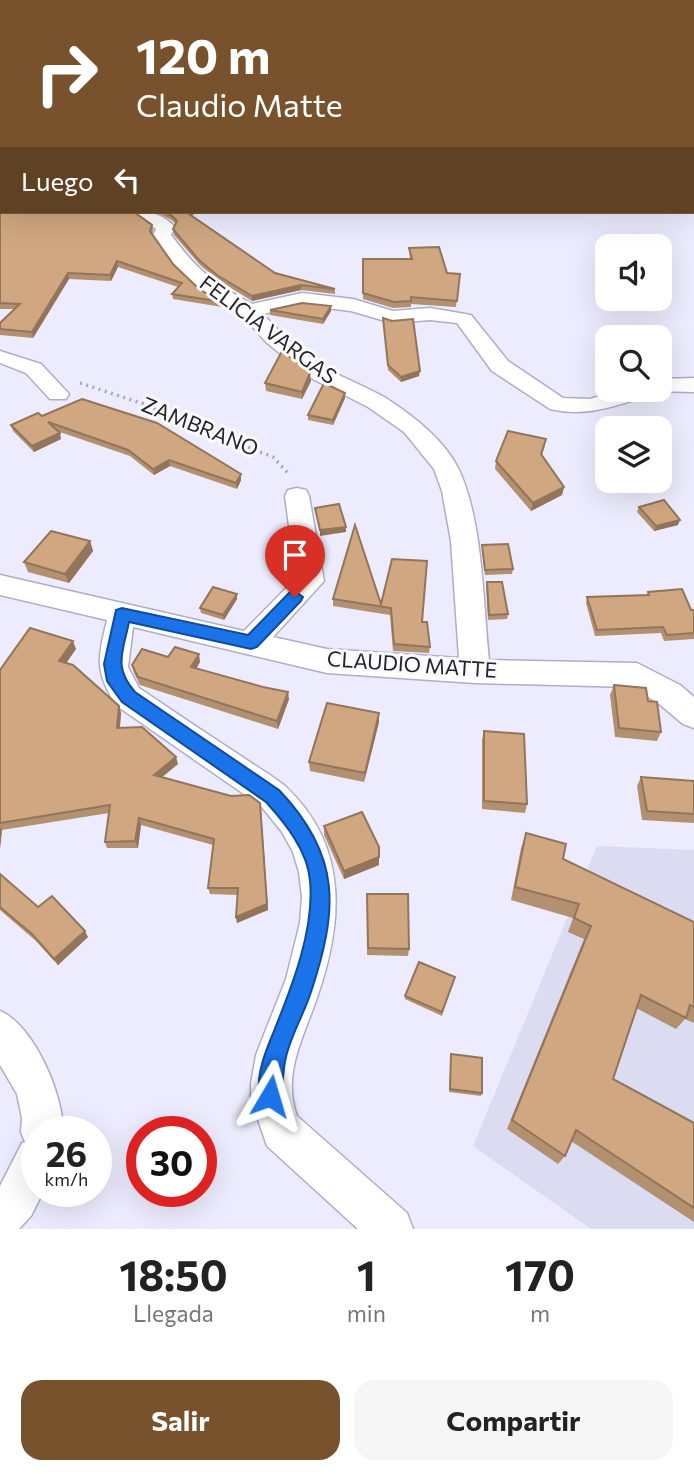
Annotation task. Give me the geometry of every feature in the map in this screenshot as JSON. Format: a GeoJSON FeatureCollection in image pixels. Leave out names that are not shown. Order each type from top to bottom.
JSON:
{"type":"FeatureCollection","features":[{"type":"Feature","properties":{"kind":"street","name":"FELICIA VARGAS"},"geometry":{"type":"LineString","coordinates":[[149,214],[169,219],[162,235],[183,264],[209,289],[249,311],[273,338],[317,372],[376,402],[412,427],[445,467],[454,491],[464,541],[475,670]]}},
{"type":"Feature","properties":{"kind":"street"},"geometry":{"type":"LineString","coordinates":[[249,311],[302,299],[353,305],[393,317],[430,314],[464,319],[500,366],[558,404],[591,406],[604,402]]}},
{"type":"Feature","properties":{"kind":"street"},"geometry":{"type":"LineString","coordinates":[[0,357],[19,360],[39,371],[58,394]]}},
{"type":"Feature","properties":{"kind":"street"},"geometry":{"type":"LineString","coordinates":[[672,386],[694,385]]}},
{"type":"Feature","properties":{"kind":"street"},"geometry":{"type":"LineString","coordinates":[[251,642],[310,581],[296,496]]}},
{"type":"Feature","properties":{"kind":"street","name":"CLAUDIO MATTE"},"geometry":{"type":"LineString","coordinates":[[2,587],[251,642],[327,662],[637,676],[669,694],[694,715]]}},
{"type":"Feature","properties":{"kind":"street"},"geometry":{"type":"LineString","coordinates":[[122,614],[112,664],[115,681],[128,697],[273,796],[290,814],[314,857],[320,881],[317,929],[300,992],[275,1056],[270,1096],[274,1115],[282,1131],[391,1229]]}},
{"type":"Feature","properties":{"kind":"street"},"geometry":{"type":"LineString","coordinates":[[0,1030],[31,1079],[39,1101],[40,1116]]}},
{"type":"Feature","properties":{"kind":"street"},"geometry":{"type":"LineString","coordinates":[[0,1217],[16,1201],[21,1191]]}},
{"type":"Feature","properties":{"kind":"path","name":"ZAMBRANO"},"geometry":{"type":"LineString","coordinates":[[39,371],[61,374],[69,380],[147,405],[164,414],[183,415],[206,430],[263,452],[282,464],[290,475],[296,496]]}},
{"type":"Feature","properties":{"kind":"shaded area"},"geometry":{"type":"Polygon","coordinates":[[[597,846],[694,850],[694,1229],[591,1229],[473,1146],[597,846]]]}},
{"type":"Feature","properties":{"kind":"building"},"geometry":{"type":"Polygon","coordinates":[[[0,214],[137,214],[152,225],[150,231],[173,264],[199,289],[222,302],[172,294],[182,283],[117,261],[110,275],[68,273],[32,332],[0,329],[0,323],[20,304],[0,303],[0,214]]]}},
{"type":"Feature","properties":{"kind":"building"},"geometry":{"type":"Polygon","coordinates":[[[169,214],[189,214],[275,273],[335,289],[301,285],[252,296],[217,275],[199,260],[173,229],[177,221],[169,214]]]}},
{"type":"Feature","properties":{"kind":"building"},"geometry":{"type":"Polygon","coordinates":[[[439,247],[447,273],[460,274],[457,301],[411,297],[411,301],[394,302],[363,293],[363,259],[412,259],[409,248],[439,247]]]}},
{"type":"Feature","properties":{"kind":"building"},"geometry":{"type":"Polygon","coordinates":[[[302,303],[331,306],[323,319],[270,310],[302,303]]]}},
{"type":"Feature","properties":{"kind":"building"},"geometry":{"type":"Polygon","coordinates":[[[383,318],[392,321],[413,319],[420,371],[401,377],[388,365],[383,318]]]}},
{"type":"Feature","properties":{"kind":"building"},"geometry":{"type":"Polygon","coordinates":[[[282,351],[310,373],[302,392],[265,383],[282,351]]]}},
{"type":"Feature","properties":{"kind":"building"},"geometry":{"type":"Polygon","coordinates":[[[324,383],[345,393],[333,420],[308,415],[324,383]]]}},
{"type":"Feature","properties":{"kind":"building"},"geometry":{"type":"Polygon","coordinates":[[[82,399],[157,423],[241,474],[236,483],[169,460],[153,469],[128,450],[48,422],[60,433],[32,446],[11,425],[38,413],[42,416],[82,399]]]}},
{"type":"Feature","properties":{"kind":"building"},"geometry":{"type":"Polygon","coordinates":[[[508,431],[546,439],[541,454],[564,487],[533,503],[496,461],[508,431]]]}},
{"type":"Feature","properties":{"kind":"building"},"geometry":{"type":"Polygon","coordinates":[[[664,500],[680,520],[656,526],[639,507],[664,500]]]}},
{"type":"Feature","properties":{"kind":"building"},"geometry":{"type":"Polygon","coordinates":[[[339,504],[346,527],[320,530],[315,508],[339,504]]]}},
{"type":"Feature","properties":{"kind":"building"},"geometry":{"type":"Polygon","coordinates":[[[355,525],[381,604],[392,559],[427,561],[422,622],[427,622],[430,647],[394,644],[391,608],[333,599],[355,525]]]}},
{"type":"Feature","properties":{"kind":"building"},"geometry":{"type":"Polygon","coordinates":[[[51,531],[90,541],[65,574],[24,562],[51,531]]]}},
{"type":"Feature","properties":{"kind":"building"},"geometry":{"type":"Polygon","coordinates":[[[508,544],[513,569],[485,570],[482,545],[508,544]]]}},
{"type":"Feature","properties":{"kind":"building"},"geometry":{"type":"Polygon","coordinates":[[[487,582],[502,582],[508,614],[489,615],[487,582]]]}},
{"type":"Feature","properties":{"kind":"building"},"geometry":{"type":"Polygon","coordinates":[[[213,587],[237,594],[223,615],[200,608],[213,587]]]}},
{"type":"Feature","properties":{"kind":"building"},"geometry":{"type":"Polygon","coordinates":[[[682,589],[691,610],[694,610],[694,633],[667,635],[663,627],[597,630],[587,597],[649,595],[648,592],[682,589]]]}},
{"type":"Feature","properties":{"kind":"building"},"geometry":{"type":"Polygon","coordinates":[[[30,628],[73,641],[59,661],[73,665],[119,706],[117,728],[142,727],[176,757],[154,775],[231,796],[249,795],[260,803],[267,904],[236,917],[238,888],[208,888],[214,839],[139,818],[135,841],[105,842],[110,805],[0,823],[0,670],[30,628]]]}},
{"type":"Feature","properties":{"kind":"building"},"geometry":{"type":"Polygon","coordinates":[[[175,647],[199,654],[191,667],[288,692],[277,721],[138,677],[132,665],[142,649],[168,657],[175,647]]]}},
{"type":"Feature","properties":{"kind":"building"},"geometry":{"type":"Polygon","coordinates":[[[614,685],[646,688],[648,701],[657,702],[661,732],[619,728],[614,685]]]}},
{"type":"Feature","properties":{"kind":"building"},"geometry":{"type":"Polygon","coordinates":[[[327,703],[379,713],[365,773],[309,762],[327,703]]]}},
{"type":"Feature","properties":{"kind":"building"},"geometry":{"type":"Polygon","coordinates":[[[484,731],[524,734],[527,804],[484,801],[484,731]]]}},
{"type":"Feature","properties":{"kind":"building"},"geometry":{"type":"Polygon","coordinates":[[[641,777],[694,781],[694,814],[647,811],[641,777]]]}},
{"type":"Feature","properties":{"kind":"building"},"geometry":{"type":"Polygon","coordinates":[[[362,812],[379,847],[379,857],[344,871],[324,826],[362,812]]]}},
{"type":"Feature","properties":{"kind":"building"},"geometry":{"type":"Polygon","coordinates":[[[526,833],[566,844],[563,859],[694,922],[694,1007],[690,1005],[686,1018],[641,995],[613,1079],[694,1123],[694,1208],[576,1130],[565,1156],[512,1120],[591,926],[574,918],[579,904],[515,887],[526,833]]]}},
{"type":"Feature","properties":{"kind":"building"},"geometry":{"type":"Polygon","coordinates":[[[0,874],[38,907],[52,896],[85,931],[54,959],[32,934],[0,907],[0,874]]]}},
{"type":"Feature","properties":{"kind":"building"},"geometry":{"type":"Polygon","coordinates":[[[367,894],[408,894],[409,949],[368,948],[367,894]]]}},
{"type":"Feature","properties":{"kind":"building"},"geometry":{"type":"Polygon","coordinates":[[[419,962],[455,977],[442,1012],[405,996],[419,962]]]}},
{"type":"Feature","properties":{"kind":"building"},"geometry":{"type":"Polygon","coordinates":[[[451,1054],[482,1058],[482,1093],[450,1089],[451,1054]]]}},
{"type":"Feature","properties":{"kind":"route"},"geometry":{"type":"LineString","coordinates":[[270,1096],[275,1056],[300,992],[317,929],[320,881],[314,857],[290,814],[273,796],[128,697],[115,681],[112,664],[122,614],[188,631],[251,642],[295,597]]}}]}
